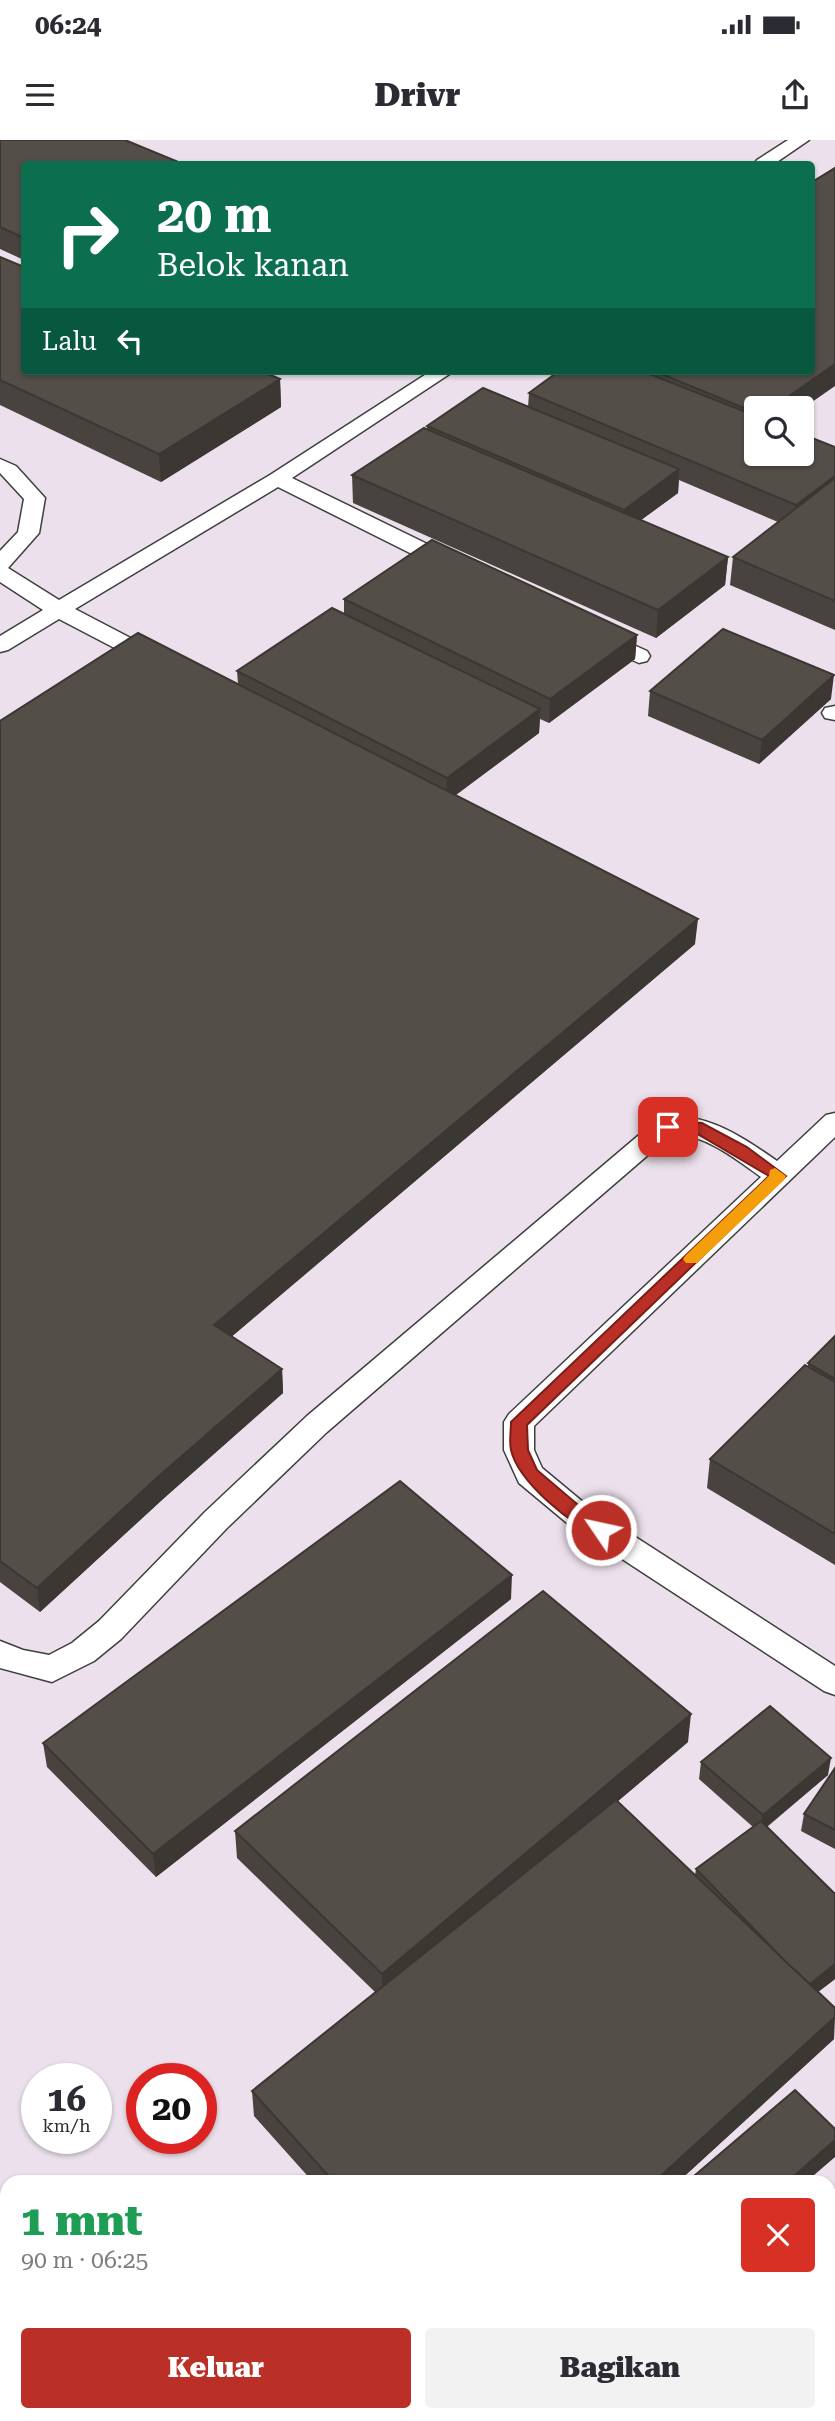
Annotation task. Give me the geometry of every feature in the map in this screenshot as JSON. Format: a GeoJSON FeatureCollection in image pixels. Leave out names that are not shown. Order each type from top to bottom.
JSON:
{"type":"FeatureCollection","features":[{"type":"Feature","properties":{"kind":"lane"},"geometry":{"type":"LineString","coordinates":[[768,161],[800,140]]}},
{"type":"Feature","properties":{"kind":"lane"},"geometry":{"type":"LineString","coordinates":[[0,645],[277,479],[438,375]]}},
{"type":"Feature","properties":{"kind":"lane"},"geometry":{"type":"LineString","coordinates":[[0,465],[9,470],[35,498],[28,533],[0,564]]}},
{"type":"Feature","properties":{"kind":"lane"},"geometry":{"type":"LineString","coordinates":[[277,479],[477,577]]}},
{"type":"Feature","properties":{"kind":"lane"},"geometry":{"type":"LineString","coordinates":[[0,573],[59,610],[181,673]]}},
{"type":"Feature","properties":{"kind":"lane"},"geometry":{"type":"LineString","coordinates":[[577,626],[639,656]]}},
{"type":"Feature","properties":{"kind":"lane"},"geometry":{"type":"LineString","coordinates":[[835,1122],[519,1422],[519,1450],[530,1475],[578,1515],[835,1682]]}},
{"type":"Feature","properties":{"kind":"lane"},"geometry":{"type":"LineString","coordinates":[[0,1654],[18,1662],[52,1669],[83,1652],[110,1630],[216,1520],[317,1424],[647,1141],[668,1127],[697,1127],[742,1151],[779,1176]]}},
{"type":"Feature","properties":{"kind":"shaded area"},"geometry":{"type":"Polygon","coordinates":[[[0,140],[835,140],[835,2175],[0,2175],[0,140]]]}},
{"type":"Feature","properties":{"kind":"building"},"geometry":{"type":"Polygon","coordinates":[[[0,140],[125,140],[176,161],[21,161],[21,237],[0,227],[0,140]]]}},
{"type":"Feature","properties":{"kind":"building"},"geometry":{"type":"Polygon","coordinates":[[[835,168],[835,364],[789,396],[744,396],[744,408],[664,375],[815,375],[815,180],[835,168]]]}},
{"type":"Feature","properties":{"kind":"building"},"geometry":{"type":"Polygon","coordinates":[[[0,257],[21,266],[21,375],[270,375],[280,379],[159,454],[0,380],[0,257]]]}},
{"type":"Feature","properties":{"kind":"building"},"geometry":{"type":"Polygon","coordinates":[[[554,375],[652,375],[744,411],[744,466],[814,466],[814,439],[835,447],[835,476],[796,505],[529,393],[554,375]]]}},
{"type":"Feature","properties":{"kind":"building"},"geometry":{"type":"Polygon","coordinates":[[[483,388],[679,469],[624,510],[427,426],[483,388]]]}},
{"type":"Feature","properties":{"kind":"building"},"geometry":{"type":"Polygon","coordinates":[[[424,428],[728,557],[658,610],[352,475],[424,428]]]}},
{"type":"Feature","properties":{"kind":"building"},"geometry":{"type":"Polygon","coordinates":[[[835,478],[835,601],[733,557],[835,478]]]}},
{"type":"Feature","properties":{"kind":"building"},"geometry":{"type":"Polygon","coordinates":[[[432,540],[637,635],[550,699],[344,599],[432,540]]]}},
{"type":"Feature","properties":{"kind":"building"},"geometry":{"type":"Polygon","coordinates":[[[332,608],[540,709],[447,778],[237,671],[332,608]]]}},
{"type":"Feature","properties":{"kind":"building"},"geometry":{"type":"Polygon","coordinates":[[[723,629],[834,675],[762,740],[650,691],[723,629]]]}},
{"type":"Feature","properties":{"kind":"building"},"geometry":{"type":"Polygon","coordinates":[[[138,633],[698,919],[214,1325],[282,1369],[160,1475],[37,1588],[0,1561],[0,721],[138,633]]]}},
{"type":"Feature","properties":{"kind":"building"},"geometry":{"type":"Polygon","coordinates":[[[835,1336],[835,1379],[808,1363],[835,1336]]]}},
{"type":"Feature","properties":{"kind":"building"},"geometry":{"type":"Polygon","coordinates":[[[805,1365],[835,1382],[835,1534],[710,1459],[805,1365]]]}},
{"type":"Feature","properties":{"kind":"building"},"geometry":{"type":"Polygon","coordinates":[[[400,1481],[512,1575],[153,1854],[43,1743],[400,1481]]]}},
{"type":"Feature","properties":{"kind":"building"},"geometry":{"type":"Polygon","coordinates":[[[543,1591],[691,1714],[382,1974],[235,1831],[543,1591]]]}},
{"type":"Feature","properties":{"kind":"building"},"geometry":{"type":"Polygon","coordinates":[[[770,1706],[831,1758],[763,1815],[701,1762],[770,1706]]]}},
{"type":"Feature","properties":{"kind":"building"},"geometry":{"type":"Polygon","coordinates":[[[835,1768],[835,1830],[804,1814],[835,1768]]]}},
{"type":"Feature","properties":{"kind":"building"},"geometry":{"type":"Polygon","coordinates":[[[616,1800],[835,2008],[835,2017],[662,2175],[328,2175],[252,2091],[616,1800]]]}},
{"type":"Feature","properties":{"kind":"building"},"geometry":{"type":"Polygon","coordinates":[[[761,1821],[835,1894],[835,1964],[810,1984],[696,1869],[761,1821]]]}},
{"type":"Feature","properties":{"kind":"building"},"geometry":{"type":"Polygon","coordinates":[[[795,2090],[835,2129],[835,2140],[795,2175],[695,2175],[795,2090]]]}},
{"type":"Feature","properties":{"kind":"slow traffic"},"geometry":{"type":"LineString","coordinates":[[691,1259],[779,1176],[775,1173]]}},
{"type":"Feature","properties":{"kind":"route"},"geometry":{"type":"LineString","coordinates":[[601,1530],[578,1515],[530,1475],[519,1450],[519,1422],[779,1176],[742,1151],[697,1127],[668,1127]]}}]}
